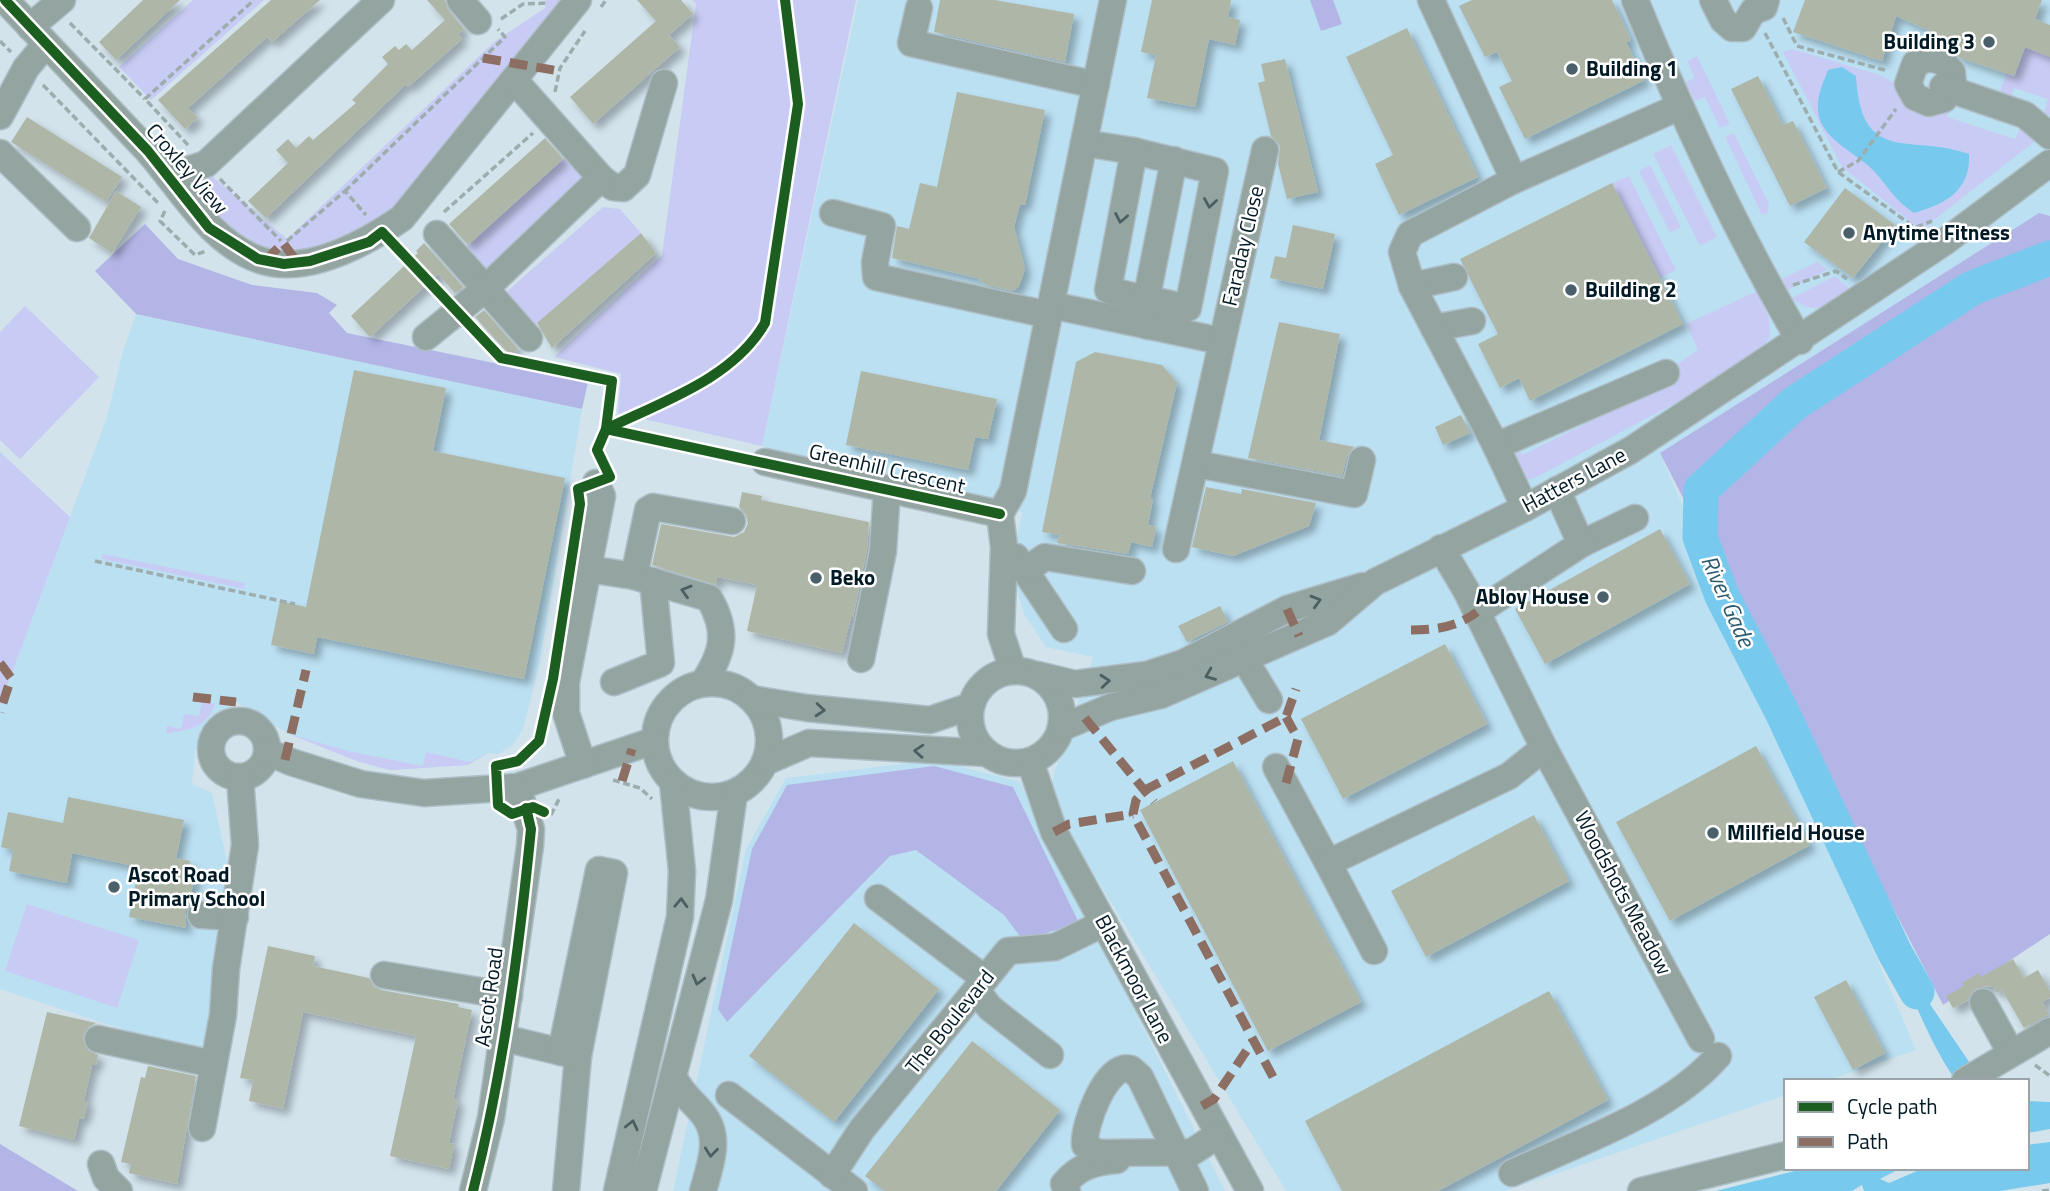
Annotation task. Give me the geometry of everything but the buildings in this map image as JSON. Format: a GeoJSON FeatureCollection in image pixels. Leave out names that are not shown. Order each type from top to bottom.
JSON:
{"type":"FeatureCollection","features":[{"type":"Feature","properties":{"kind":"street","name":"Croxley View"},"geometry":{"type":"LineString","coordinates":[[5,0],[169,176],[209,228],[258,259],[284,264],[310,261],[369,242],[402,218],[514,80],[589,11]]}},
{"type":"Feature","properties":{"kind":"street","name":"Croxley View"},"geometry":{"type":"LineString","coordinates":[[169,176],[206,164],[381,0]]}},
{"type":"Feature","properties":{"kind":"street"},"geometry":{"type":"LineString","coordinates":[[460,0],[478,21]]}},
{"type":"Feature","properties":{"kind":"street"},"geometry":{"type":"LineString","coordinates":[[765,762],[809,743],[987,753],[1006,762],[1031,761],[1053,746],[1061,727],[1062,706],[1057,693],[1025,673],[1001,634],[1004,547],[1000,514],[1013,491],[1113,0]]}},
{"type":"Feature","properties":{"kind":"street"},"geometry":{"type":"LineString","coordinates":[[1431,0],[1514,180]]}},
{"type":"Feature","properties":{"kind":"street"},"geometry":{"type":"LineString","coordinates":[[1635,0],[1679,107],[1771,292],[1800,341]]}},
{"type":"Feature","properties":{"kind":"street"},"geometry":{"type":"LineString","coordinates":[[1713,0],[1723,20],[1732,28],[1743,28],[1761,6]]}},
{"type":"Feature","properties":{"kind":"street"},"geometry":{"type":"LineString","coordinates":[[0,116],[26,68],[38,36],[59,4]]}},
{"type":"Feature","properties":{"kind":"street"},"geometry":{"type":"LineString","coordinates":[[919,8],[911,43],[1096,85]]}},
{"type":"Feature","properties":{"kind":"street"},"geometry":{"type":"LineString","coordinates":[[514,80],[601,178],[613,187],[623,188],[637,175],[664,83]]}},
{"type":"Feature","properties":{"kind":"street"},"geometry":{"type":"LineString","coordinates":[[1942,87],[2025,116],[2050,136]]}},
{"type":"Feature","properties":{"kind":"street"},"geometry":{"type":"LineString","coordinates":[[1525,508],[1496,446],[1412,286],[1402,252],[1410,234],[1514,180],[1679,107]]}},
{"type":"Feature","properties":{"kind":"street"},"geometry":{"type":"LineString","coordinates":[[834,212],[882,226],[875,262],[876,277],[1050,310],[1147,312],[1188,308],[1215,171],[1134,151],[1084,144]]}},
{"type":"Feature","properties":{"kind":"street","name":"Faraday Close"},"geometry":{"type":"LineString","coordinates":[[1176,550],[1265,150]]}},
{"type":"Feature","properties":{"kind":"street"},"geometry":{"type":"LineString","coordinates":[[1134,151],[1108,290],[1147,312],[1222,341]]}},
{"type":"Feature","properties":{"kind":"street"},"geometry":{"type":"LineString","coordinates":[[0,153],[77,228]]}},
{"type":"Feature","properties":{"kind":"street"},"geometry":{"type":"LineString","coordinates":[[1147,312],[1174,160]]}},
{"type":"Feature","properties":{"kind":"street","name":"Hatters Lane"},"geometry":{"type":"LineString","coordinates":[[1061,727],[1111,708],[1161,695],[1328,622],[1375,582],[1525,508],[1630,450],[1800,341],[1942,230],[2050,163]]}},
{"type":"Feature","properties":{"kind":"street"},"geometry":{"type":"LineString","coordinates":[[426,337],[485,289],[601,178]]}},
{"type":"Feature","properties":{"kind":"street"},"geometry":{"type":"LineString","coordinates":[[438,224],[485,289],[529,338]]}},
{"type":"Feature","properties":{"kind":"street"},"geometry":{"type":"LineString","coordinates":[[1412,286],[1454,277]]}},
{"type":"Feature","properties":{"kind":"street"},"geometry":{"type":"LineString","coordinates":[[1434,328],[1472,321]]}},
{"type":"Feature","properties":{"kind":"street"},"geometry":{"type":"LineString","coordinates":[[1496,446],[1666,373]]}},
{"type":"Feature","properties":{"kind":"street"},"geometry":{"type":"LineString","coordinates":[[1196,464],[1354,494],[1362,460]]}},
{"type":"Feature","properties":{"kind":"street","name":"Greenhill Crescent"},"geometry":{"type":"LineString","coordinates":[[765,462],[1000,514]]}},
{"type":"Feature","properties":{"kind":"street"},"geometry":{"type":"LineString","coordinates":[[569,775],[566,682],[602,496],[596,483]]}},
{"type":"Feature","properties":{"kind":"street"},"geometry":{"type":"LineString","coordinates":[[861,659],[883,551],[887,489]]}},
{"type":"Feature","properties":{"kind":"street"},"geometry":{"type":"LineString","coordinates":[[1557,491],[1581,544]]}},
{"type":"Feature","properties":{"kind":"street"},"geometry":{"type":"LineString","coordinates":[[614,681],[661,663],[643,578],[648,510],[653,507],[732,522]]}},
{"type":"Feature","properties":{"kind":"street"},"geometry":{"type":"LineString","coordinates":[[1477,612],[1581,544],[1635,518]]}},
{"type":"Feature","properties":{"kind":"street"},"geometry":{"type":"LineString","coordinates":[[1004,547],[1013,553],[1064,629]]}},
{"type":"Feature","properties":{"kind":"street","name":"Woodshots Meadow"},"geometry":{"type":"LineString","coordinates":[[1441,548],[1477,612],[1544,748],[1709,1047],[1699,1077],[1623,1123],[1512,1173]]}},
{"type":"Feature","properties":{"kind":"street"},"geometry":{"type":"LineString","coordinates":[[1025,571],[1045,557],[1132,571]]}},
{"type":"Feature","properties":{"kind":"street"},"geometry":{"type":"LineString","coordinates":[[587,569],[643,578],[709,598],[722,620],[719,659],[703,683]]}},
{"type":"Feature","properties":{"kind":"street"},"geometry":{"type":"LineString","coordinates":[[987,753],[972,732],[971,706],[986,681],[1025,673],[1074,684],[1146,676],[1183,663],[1287,608],[1375,582]]}},
{"type":"Feature","properties":{"kind":"street"},"geometry":{"type":"LineString","coordinates":[[1245,660],[1269,700]]}},
{"type":"Feature","properties":{"kind":"street"},"geometry":{"type":"LineString","coordinates":[[752,699],[768,726],[769,746],[765,762],[755,779],[734,793],[703,797],[673,783],[661,767],[653,741],[660,714],[672,698],[684,689],[703,683],[723,683],[752,699],[807,708],[930,720],[971,706]]}},
{"type":"Feature","properties":{"kind":"street"},"geometry":{"type":"LineString","coordinates":[[230,722],[248,722],[263,734],[268,752],[256,772],[240,777],[223,772],[213,758],[212,743],[218,730],[230,722]]}},
{"type":"Feature","properties":{"kind":"street"},"geometry":{"type":"LineString","coordinates":[[268,752],[361,785],[424,793],[517,787],[569,775],[653,741]]}},
{"type":"Feature","properties":{"kind":"street"},"geometry":{"type":"LineString","coordinates":[[1328,863],[1509,776],[1544,748]]}},
{"type":"Feature","properties":{"kind":"street","name":"Blackmoor Lane"},"geometry":{"type":"LineString","coordinates":[[1031,761],[1054,831],[1250,1191]]}},
{"type":"Feature","properties":{"kind":"street"},"geometry":{"type":"LineString","coordinates":[[1276,767],[1374,951]]}},
{"type":"Feature","properties":{"kind":"street"},"geometry":{"type":"LineString","coordinates":[[202,1128],[223,1015],[226,969],[245,845],[240,777]]}},
{"type":"Feature","properties":{"kind":"street"},"geometry":{"type":"LineString","coordinates":[[617,1191],[680,917],[682,871],[673,783]]}},
{"type":"Feature","properties":{"kind":"street","name":"Ascot Road"},"geometry":{"type":"LineString","coordinates":[[473,1191],[491,1118],[509,996],[540,823],[517,787]]}},
{"type":"Feature","properties":{"kind":"street"},"geometry":{"type":"LineString","coordinates":[[643,1191],[719,900],[734,793]]}},
{"type":"Feature","properties":{"kind":"street"},"geometry":{"type":"LineString","coordinates":[[566,1191],[570,1054],[599,870],[614,873],[570,1054]]}},
{"type":"Feature","properties":{"kind":"street"},"geometry":{"type":"LineString","coordinates":[[878,898],[980,984],[990,1008],[1050,1055]]}},
{"type":"Feature","properties":{"kind":"street"},"geometry":{"type":"LineString","coordinates":[[201,915],[234,917]]}},
{"type":"Feature","properties":{"kind":"street","name":"The Boulevard"},"geometry":{"type":"LineString","coordinates":[[832,1175],[862,1129],[1008,951],[1055,947],[1104,923]]}},
{"type":"Feature","properties":{"kind":"street"},"geometry":{"type":"LineString","coordinates":[[384,975],[509,996]]}},
{"type":"Feature","properties":{"kind":"street"},"geometry":{"type":"LineString","coordinates":[[1983,1002],[2004,1057]]}},
{"type":"Feature","properties":{"kind":"street"},"geometry":{"type":"LineString","coordinates":[[1968,1079],[2046,1033]]}},
{"type":"Feature","properties":{"kind":"street"},"geometry":{"type":"LineString","coordinates":[[503,1038],[570,1054]]}},
{"type":"Feature","properties":{"kind":"street"},"geometry":{"type":"LineString","coordinates":[[98,1039],[213,1064]]}},
{"type":"Feature","properties":{"kind":"street"},"geometry":{"type":"LineString","coordinates":[[673,1076],[681,1094],[708,1120],[714,1147],[703,1191]]}},
{"type":"Feature","properties":{"kind":"street"},"geometry":{"type":"LineString","coordinates":[[729,1094],[854,1191]]}},
{"type":"Feature","properties":{"kind":"street"},"geometry":{"type":"LineString","coordinates":[[1067,1191],[1064,1184],[1075,1171],[1095,1162],[1192,1152],[1218,1135]]}},
{"type":"Feature","properties":{"kind":"street"},"geometry":{"type":"LineString","coordinates":[[1168,1153],[1195,1191]]}},
{"type":"Feature","properties":{"kind":"street"},"geometry":{"type":"LineString","coordinates":[[1641,1191],[1784,1155]]}},
{"type":"Feature","properties":{"kind":"street"},"geometry":{"type":"LineString","coordinates":[[101,1164],[106,1178],[119,1191]]}},
{"type":"Feature","properties":{"kind":"path"},"geometry":{"type":"LineString","coordinates":[[145,99],[254,0]]}},
{"type":"Feature","properties":{"kind":"path"},"geometry":{"type":"LineString","coordinates":[[438,224],[549,119],[560,68],[589,11],[606,0]]}},
{"type":"Feature","properties":{"kind":"path"},"geometry":{"type":"LineString","coordinates":[[59,4],[206,164],[284,243],[345,191],[505,37],[494,24],[523,4],[550,3]]}},
{"type":"Feature","properties":{"kind":"path"},"geometry":{"type":"LineString","coordinates":[[1761,6],[1782,15],[1797,46],[1894,72]]}},
{"type":"Feature","properties":{"kind":"path"},"geometry":{"type":"LineString","coordinates":[[1761,6],[1838,172],[1914,228],[1942,230]]}},
{"type":"Feature","properties":{"kind":"path"},"geometry":{"type":"LineString","coordinates":[[1838,172],[1858,161],[1899,105]]}},
{"type":"Feature","properties":{"kind":"path"},"geometry":{"type":"LineString","coordinates":[[345,191],[382,232]]}},
{"type":"Feature","properties":{"kind":"path"},"geometry":{"type":"LineString","coordinates":[[1914,228],[1942,230]]}},
{"type":"Feature","properties":{"kind":"path"},"geometry":{"type":"LineString","coordinates":[[1899,244],[1914,228]]}},
{"type":"Feature","properties":{"kind":"path"},"geometry":{"type":"LineString","coordinates":[[1771,292],[1836,271],[1853,283]]}},
{"type":"Feature","properties":{"kind":"path"},"geometry":{"type":"LineString","coordinates":[[94,561],[295,604]]}},
{"type":"Feature","properties":{"kind":"path"},"geometry":{"type":"LineString","coordinates":[[540,823],[569,775]]}},
{"type":"Feature","properties":{"kind":"path"},"geometry":{"type":"LineString","coordinates":[[540,823],[569,775]]}},
{"type":"Feature","properties":{"kind":"path"},"geometry":{"type":"LineString","coordinates":[[606,779],[622,781],[640,788],[654,802]]}},
{"type":"Feature","properties":{"kind":"path"},"geometry":{"type":"LineString","coordinates":[[2042,1191],[2050,1190]]}},
{"type":"Feature","properties":{"kind":"shaded area"},"geometry":{"type":"Polygon","coordinates":[[[193,0],[264,0],[151,100],[119,67],[193,0]]]}},
{"type":"Feature","properties":{"kind":"shaded area"},"geometry":{"type":"Polygon","coordinates":[[[546,0],[588,0],[543,61],[512,60],[463,132],[394,213],[321,250],[263,252],[242,242],[205,205],[204,187],[208,173],[287,239],[494,42],[545,8],[546,0]]]}},
{"type":"Feature","properties":{"kind":"shaded area"},"geometry":{"type":"Polygon","coordinates":[[[692,0],[856,0],[762,446],[618,413],[621,374],[554,357],[662,255],[696,4],[692,0]]]}},
{"type":"Feature","properties":{"kind":"shaded area"},"geometry":{"type":"Polygon","coordinates":[[[858,0],[2050,0],[2050,216],[2039,213],[1660,453],[1916,1050],[1832,1079],[1784,1079],[1784,1096],[1505,1191],[1286,1191],[1055,810],[1052,784],[1055,770],[1093,657],[1046,647],[1025,616],[1011,573],[1022,512],[762,446],[858,0]]]}},
{"type":"Feature","properties":{"kind":"shaded area"},"geometry":{"type":"Polygon","coordinates":[[[1310,0],[1333,0],[1342,24],[1321,31],[1310,0]]]}},
{"type":"Feature","properties":{"kind":"shaded area"},"geometry":{"type":"Polygon","coordinates":[[[2025,47],[2048,56],[2050,50],[2050,115],[2044,113],[2048,99],[2014,88],[2009,102],[1999,94],[2007,73],[2015,76],[2025,47]]]}},
{"type":"Feature","properties":{"kind":"shaded area"},"geometry":{"type":"Polygon","coordinates":[[[1792,49],[1880,75],[1893,82],[1908,105],[1950,105],[1947,117],[2015,139],[2021,127],[2038,139],[1921,230],[1842,167],[1783,52],[1792,49]]]}},
{"type":"Feature","properties":{"kind":"shaded area"},"geometry":{"type":"Polygon","coordinates":[[[1697,56],[1730,124],[1720,128],[1705,97],[1695,101],[1685,82],[1695,78],[1687,61],[1697,56]]]}},
{"type":"Feature","properties":{"kind":"shaded area"},"geometry":{"type":"Polygon","coordinates":[[[1842,67],[1856,76],[1860,105],[1868,124],[1879,135],[1893,141],[1948,148],[1969,154],[1966,177],[1954,194],[1936,205],[1914,213],[1896,198],[1873,170],[1828,133],[1819,117],[1820,93],[1828,70],[1842,67]]]}},
{"type":"Feature","properties":{"kind":"shaded area"},"geometry":{"type":"Polygon","coordinates":[[[1734,133],[1769,204],[1768,213],[1762,215],[1725,137],[1734,133]]]}},
{"type":"Feature","properties":{"kind":"shaded area"},"geometry":{"type":"Polygon","coordinates":[[[1671,145],[1717,237],[1700,246],[1653,154],[1671,145]]]}},
{"type":"Feature","properties":{"kind":"shaded area"},"geometry":{"type":"Polygon","coordinates":[[[568,155],[592,182],[493,278],[465,248],[568,155]]]}},
{"type":"Feature","properties":{"kind":"shaded area"},"geometry":{"type":"Polygon","coordinates":[[[1650,165],[1681,227],[1670,233],[1639,171],[1650,165]]]}},
{"type":"Feature","properties":{"kind":"shaded area"},"geometry":{"type":"Polygon","coordinates":[[[1629,176],[1676,270],[1660,278],[1612,183],[1629,176]]]}},
{"type":"Feature","properties":{"kind":"shaded area"},"geometry":{"type":"Polygon","coordinates":[[[603,207],[620,209],[641,233],[533,327],[504,294],[603,207]]]}},
{"type":"Feature","properties":{"kind":"shaded area"},"geometry":{"type":"Polygon","coordinates":[[[2039,213],[2050,216],[2050,934],[1943,1005],[1660,453],[2039,213]]]}},
{"type":"Feature","properties":{"kind":"shaded area"},"geometry":{"type":"Polygon","coordinates":[[[145,224],[178,259],[252,285],[317,293],[337,305],[329,313],[347,333],[588,382],[582,409],[136,314],[95,271],[145,224]]]}},
{"type":"Feature","properties":{"kind":"shaded area"},"geometry":{"type":"Polygon","coordinates":[[[1817,262],[1827,270],[1788,290],[1782,279],[1817,262]]]}},
{"type":"Feature","properties":{"kind":"shaded area"},"geometry":{"type":"Polygon","coordinates":[[[1835,276],[1854,293],[1830,305],[1815,308],[1800,304],[1792,298],[1835,276]]]}},
{"type":"Feature","properties":{"kind":"shaded area"},"geometry":{"type":"Polygon","coordinates":[[[1757,291],[1769,318],[1770,337],[1757,353],[1668,407],[1535,478],[1527,480],[1510,460],[1515,442],[1522,455],[1668,383],[1670,369],[1698,350],[1686,324],[1757,291]]]}},
{"type":"Feature","properties":{"kind":"shaded area"},"geometry":{"type":"Polygon","coordinates":[[[25,306],[99,377],[20,459],[0,440],[0,332],[25,306]]]}},
{"type":"Feature","properties":{"kind":"shaded area"},"geometry":{"type":"Polygon","coordinates":[[[136,314],[582,409],[540,661],[523,729],[512,746],[498,754],[488,753],[468,765],[391,770],[376,767],[289,734],[236,702],[195,750],[192,784],[212,793],[230,875],[226,936],[202,1048],[131,1032],[0,989],[0,705],[107,417],[123,351],[136,314]]]}},
{"type":"Feature","properties":{"kind":"shaded area"},"geometry":{"type":"Polygon","coordinates":[[[0,452],[70,517],[0,705],[0,452]]]}},
{"type":"Feature","properties":{"kind":"shaded area"},"geometry":{"type":"Polygon","coordinates":[[[103,554],[245,583],[244,589],[102,559],[103,554]]]}},
{"type":"Feature","properties":{"kind":"shaded area"},"geometry":{"type":"Polygon","coordinates":[[[202,702],[215,704],[207,719],[190,729],[166,734],[167,726],[181,729],[184,714],[199,716],[202,702]]]}},
{"type":"Feature","properties":{"kind":"shaded area"},"geometry":{"type":"Polygon","coordinates":[[[289,734],[348,751],[423,766],[426,752],[470,762],[488,753],[468,765],[391,770],[359,762],[289,734]]]}},
{"type":"Feature","properties":{"kind":"shaded area"},"geometry":{"type":"Polygon","coordinates":[[[936,760],[1020,782],[1225,1191],[673,1191],[746,849],[786,778],[936,760]]]}},
{"type":"Feature","properties":{"kind":"shaded area"},"geometry":{"type":"Polygon","coordinates":[[[934,766],[1013,787],[1079,923],[1023,940],[1004,915],[916,850],[890,856],[727,1022],[718,1009],[752,849],[787,785],[934,766]]]}},
{"type":"Feature","properties":{"kind":"shaded area"},"geometry":{"type":"Polygon","coordinates":[[[27,904],[139,940],[117,1008],[5,971],[27,904]]]}},
{"type":"Feature","properties":{"kind":"shaded area"},"geometry":{"type":"Polygon","coordinates":[[[1894,951],[1980,1078],[1955,1079],[1914,1001],[1894,951]]]}},
{"type":"Feature","properties":{"kind":"shaded area"},"geometry":{"type":"Polygon","coordinates":[[[2029,1101],[2050,1102],[2050,1129],[2029,1133],[2029,1101]]]}},
{"type":"Feature","properties":{"kind":"shaded area"},"geometry":{"type":"Polygon","coordinates":[[[2050,1142],[2050,1183],[2000,1191],[1864,1191],[1862,1185],[1852,1191],[1716,1191],[1798,1170],[1897,1170],[1880,1179],[1889,1183],[1919,1170],[2029,1170],[2029,1145],[2050,1142]]]}},
{"type":"Feature","properties":{"kind":"shaded area"},"geometry":{"type":"Polygon","coordinates":[[[0,1144],[78,1191],[0,1191],[0,1144]]]}},
{"type":"Feature","properties":{"kind":"waterway","name":"River Gade"},"geometry":{"type":"LineString","coordinates":[[1917,992],[1894,951],[1782,712],[1722,596],[1700,537],[1701,490],[1795,403],[1972,288],[2050,258]]}},
{"type":"Feature","properties":{"kind":"marked path"},"geometry":{"type":"LineString","coordinates":[[483,58],[559,71]]}},
{"type":"Feature","properties":{"kind":"marked path"},"geometry":{"type":"LineString","coordinates":[[265,261],[283,243],[298,263]]}},
{"type":"Feature","properties":{"kind":"marked path"},"geometry":{"type":"LineString","coordinates":[[1287,609],[1299,636]]}},
{"type":"Feature","properties":{"kind":"marked path"},"geometry":{"type":"LineString","coordinates":[[1411,630],[1446,627],[1477,612]]}},
{"type":"Feature","properties":{"kind":"marked path"},"geometry":{"type":"LineString","coordinates":[[0,663],[11,678],[0,712]]}},
{"type":"Feature","properties":{"kind":"marked path"},"geometry":{"type":"LineString","coordinates":[[285,760],[306,670]]}},
{"type":"Feature","properties":{"kind":"marked path"},"geometry":{"type":"LineString","coordinates":[[1273,1077],[1133,814],[1136,800],[1145,790],[1286,717],[1296,689]]}},
{"type":"Feature","properties":{"kind":"marked path"},"geometry":{"type":"LineString","coordinates":[[193,697],[236,702]]}},
{"type":"Feature","properties":{"kind":"marked path"},"geometry":{"type":"LineString","coordinates":[[1286,717],[1298,739],[1286,783]]}},
{"type":"Feature","properties":{"kind":"marked path"},"geometry":{"type":"LineString","coordinates":[[1085,718],[1154,802]]}},
{"type":"Feature","properties":{"kind":"marked path"},"geometry":{"type":"LineString","coordinates":[[622,781],[632,749]]}},
{"type":"Feature","properties":{"kind":"marked path"},"geometry":{"type":"LineString","coordinates":[[1054,832],[1069,824],[1133,814]]}},
{"type":"Feature","properties":{"kind":"marked path"},"geometry":{"type":"LineString","coordinates":[[1202,1106],[1214,1099],[1253,1041]]}},
{"type":"Feature","properties":{"kind":"cycle path"},"geometry":{"type":"LineString","coordinates":[[5,0],[148,151],[209,228],[258,259],[284,264],[310,261],[369,242],[382,232],[501,358],[612,381],[606,429],[597,450],[610,477],[578,489],[580,504],[553,679],[539,741],[518,761],[496,766],[498,805],[512,814],[533,807],[544,812]]}},
{"type":"Feature","properties":{"kind":"cycle path"},"geometry":{"type":"LineString","coordinates":[[606,429],[694,387],[715,374],[751,343],[765,323],[798,104],[785,0]]}},
{"type":"Feature","properties":{"kind":"cycle path"},"geometry":{"type":"LineString","coordinates":[[606,429],[1000,514]]}},
{"type":"Feature","properties":{"kind":"cycle path"},"geometry":{"type":"LineString","coordinates":[[473,1191],[493,1102],[515,966],[531,829],[526,808]]}},
{"type":"Feature","properties":{"kind":"place","name":"Building 3"},"geometry":{"type":"Point","coordinates":[1989,42]}},
{"type":"Feature","properties":{"kind":"place","name":"Building 1"},"geometry":{"type":"Point","coordinates":[1572,69]}},
{"type":"Feature","properties":{"kind":"place","name":"Anytime Fitness"},"geometry":{"type":"Point","coordinates":[1849,233]}},
{"type":"Feature","properties":{"kind":"place","name":"Building 2"},"geometry":{"type":"Point","coordinates":[1571,290]}},
{"type":"Feature","properties":{"kind":"place","name":"Beko"},"geometry":{"type":"Point","coordinates":[816,578]}},
{"type":"Feature","properties":{"kind":"place","name":"Abloy House"},"geometry":{"type":"Point","coordinates":[1603,597]}},
{"type":"Feature","properties":{"kind":"place","name":"Millfield House"},"geometry":{"type":"Point","coordinates":[1713,833]}},
{"type":"Feature","properties":{"kind":"place","name":"Ascot Road Primary School"},"geometry":{"type":"Point","coordinates":[114,887]}}]}
